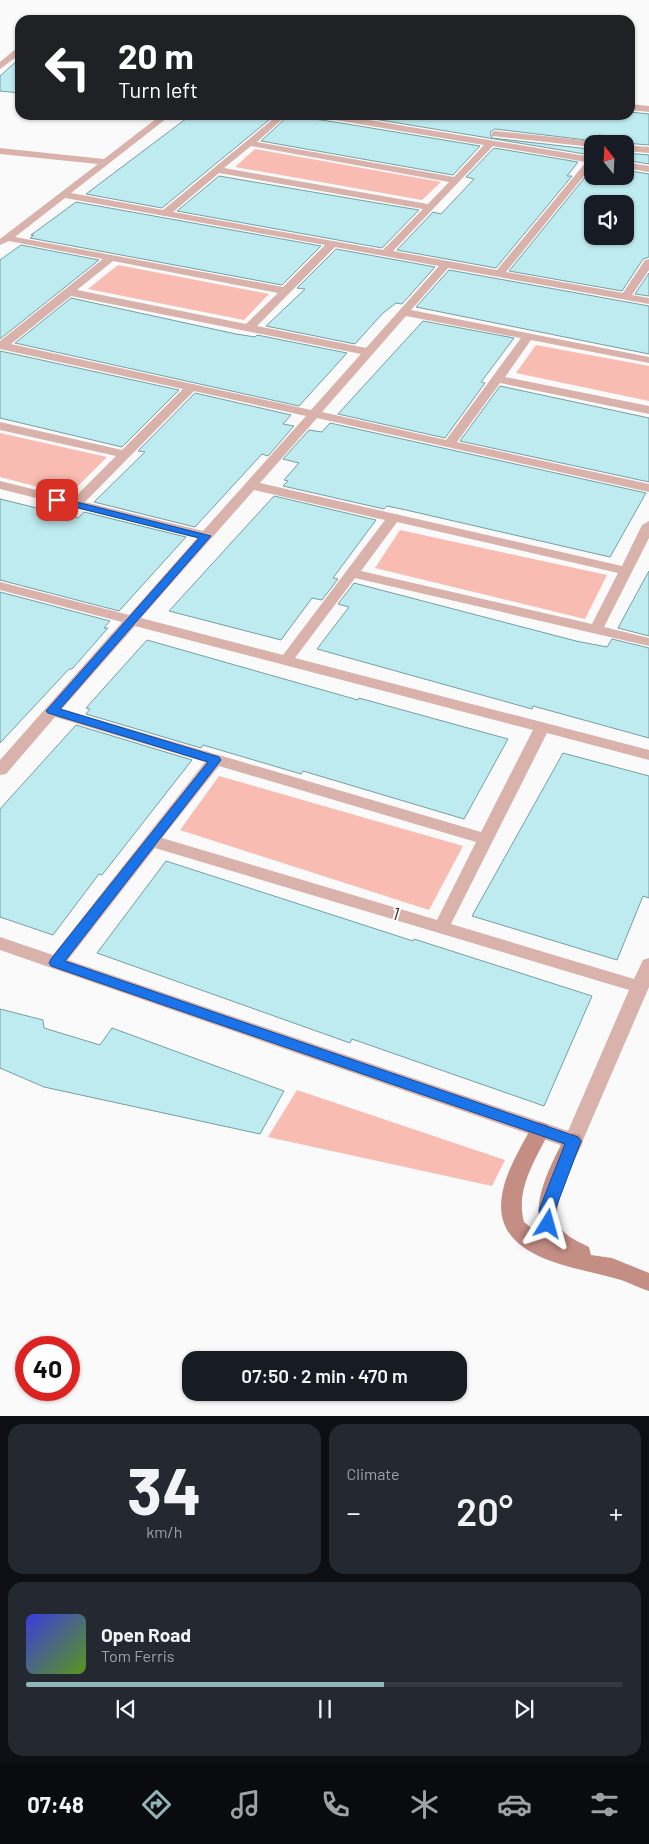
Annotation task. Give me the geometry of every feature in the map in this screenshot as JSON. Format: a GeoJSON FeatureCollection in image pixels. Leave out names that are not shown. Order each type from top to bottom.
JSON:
{"type":"FeatureCollection","features":[{"type":"Feature","properties":{"kind":"street"},"geometry":{"type":"LineString","coordinates":[[0,66],[15,54]]}},
{"type":"Feature","properties":{"kind":"street"},"geometry":{"type":"LineString","coordinates":[[635,108],[649,109]]}},
{"type":"Feature","properties":{"kind":"street"},"geometry":{"type":"LineString","coordinates":[[3,240],[65,195],[161,120]]}},
{"type":"Feature","properties":{"kind":"street"},"geometry":{"type":"LineString","coordinates":[[165,213],[277,120]]}},
{"type":"Feature","properties":{"kind":"street"},"geometry":{"type":"LineString","coordinates":[[354,120],[584,159]]}},
{"type":"Feature","properties":{"kind":"street"},"geometry":{"type":"LineString","coordinates":[[378,124],[584,143]]}},
{"type":"Feature","properties":{"kind":"street"},"geometry":{"type":"LineString","coordinates":[[386,253],[491,143]]}},
{"type":"Feature","properties":{"kind":"street"},"geometry":{"type":"LineString","coordinates":[[249,144],[456,180]]}},
{"type":"Feature","properties":{"kind":"street"},"geometry":{"type":"LineString","coordinates":[[634,149],[649,150]]}},
{"type":"Feature","properties":{"kind":"street"},"geometry":{"type":"LineString","coordinates":[[0,151],[107,162]]}},
{"type":"Feature","properties":{"kind":"street"},"geometry":{"type":"LineString","coordinates":[[634,166],[649,169]]}},
{"type":"Feature","properties":{"kind":"street"},"geometry":{"type":"LineString","coordinates":[[217,170],[430,207]]}},
{"type":"Feature","properties":{"kind":"street"},"geometry":{"type":"LineString","coordinates":[[498,274],[584,170]]}},
{"type":"Feature","properties":{"kind":"street"},"geometry":{"type":"LineString","coordinates":[[65,195],[649,301]]}},
{"type":"Feature","properties":{"kind":"street"},"geometry":{"type":"LineString","coordinates":[[3,240],[286,291]]}},
{"type":"Feature","properties":{"kind":"street"},"geometry":{"type":"LineString","coordinates":[[249,328],[333,243]]}},
{"type":"Feature","properties":{"kind":"street"},"geometry":{"type":"LineString","coordinates":[[1,346],[111,258]]}},
{"type":"Feature","properties":{"kind":"street"},"geometry":{"type":"LineString","coordinates":[[626,296],[649,262]]}},
{"type":"Feature","properties":{"kind":"street"},"geometry":{"type":"LineString","coordinates":[[0,770],[446,264]]}},
{"type":"Feature","properties":{"kind":"street"},"geometry":{"type":"LineString","coordinates":[[69,292],[368,352]]}},
{"type":"Feature","properties":{"kind":"street"},"geometry":{"type":"LineString","coordinates":[[403,312],[649,360]]}},
{"type":"Feature","properties":{"kind":"street"},"geometry":{"type":"LineString","coordinates":[[448,445],[529,336]]}},
{"type":"Feature","properties":{"kind":"street"},"geometry":{"type":"LineString","coordinates":[[1,346],[312,416],[649,488]]}},
{"type":"Feature","properties":{"kind":"street"},"geometry":{"type":"LineString","coordinates":[[498,378],[649,410]]}},
{"type":"Feature","properties":{"kind":"street"},"geometry":{"type":"LineString","coordinates":[[76,504],[191,388]]}},
{"type":"Feature","properties":{"kind":"street"},"geometry":{"type":"LineString","coordinates":[[0,426],[126,455]]}},
{"type":"Feature","properties":{"kind":"street"},"geometry":{"type":"LineString","coordinates":[[250,485],[626,571]]}},
{"type":"Feature","properties":{"kind":"street"},"geometry":{"type":"LineString","coordinates":[[0,486],[206,536]]}},
{"type":"Feature","properties":{"kind":"street"},"geometry":{"type":"LineString","coordinates":[[286,661],[394,518]]}},
{"type":"Feature","properties":{"kind":"street"},"geometry":{"type":"LineString","coordinates":[[596,630],[649,525]]}},
{"type":"Feature","properties":{"kind":"street"},"geometry":{"type":"LineString","coordinates":[[352,573],[649,642]]}},
{"type":"Feature","properties":{"kind":"street"},"geometry":{"type":"LineString","coordinates":[[0,586],[649,755]]}},
{"type":"Feature","properties":{"kind":"street"},"geometry":{"type":"LineString","coordinates":[[52,711],[485,839]]}},
{"type":"Feature","properties":{"kind":"street"},"geometry":{"type":"LineString","coordinates":[[440,928],[542,727]]}},
{"type":"Feature","properties":{"kind":"street"},"geometry":{"type":"LineString","coordinates":[[56,963],[215,760]]}},
{"type":"Feature","properties":{"kind":"street","name":"1"},"geometry":{"type":"LineString","coordinates":[[152,841],[640,987]]}},
{"type":"Feature","properties":{"kind":"street"},"geometry":{"type":"LineString","coordinates":[[0,944],[573,1141]]}},
{"type":"Feature","properties":{"kind":"street"},"geometry":{"type":"LineString","coordinates":[[649,965],[573,1141],[547,1210],[548,1224],[566,1246],[649,1282]]}},
{"type":"Feature","properties":{"kind":"street"},"geometry":{"type":"LineString","coordinates":[[540,1130],[519,1172],[513,1191],[512,1212],[515,1227],[536,1245],[572,1259],[621,1271]]}},
{"type":"Feature","properties":{"kind":"shaded area"},"geometry":{"type":"Polygon","coordinates":[[[255,149],[441,182],[422,200],[235,167],[255,149]]]}},
{"type":"Feature","properties":{"kind":"shaded area"},"geometry":{"type":"Polygon","coordinates":[[[118,265],[269,294],[244,320],[88,289],[118,265]]]}},
{"type":"Feature","properties":{"kind":"shaded area"},"geometry":{"type":"Polygon","coordinates":[[[536,345],[649,366],[649,401],[516,373],[536,345]]]}},
{"type":"Feature","properties":{"kind":"shaded area"},"geometry":{"type":"Polygon","coordinates":[[[0,433],[107,457],[69,495],[0,477],[0,433]]]}},
{"type":"Feature","properties":{"kind":"shaded area"},"geometry":{"type":"Polygon","coordinates":[[[400,530],[607,575],[585,619],[375,568],[400,530]]]}},
{"type":"Feature","properties":{"kind":"shaded area"},"geometry":{"type":"Polygon","coordinates":[[[219,776],[463,846],[429,910],[180,830],[219,776]]]}},
{"type":"Feature","properties":{"kind":"shaded area"},"geometry":{"type":"Polygon","coordinates":[[[297,1090],[505,1160],[492,1186],[268,1137],[297,1090]]]}},
{"type":"Feature","properties":{"kind":"building"},"geometry":{"type":"Polygon","coordinates":[[[15,62],[15,92],[0,91],[0,76],[15,62]]]}},
{"type":"Feature","properties":{"kind":"building"},"geometry":{"type":"Polygon","coordinates":[[[635,113],[649,114],[649,145],[634,144],[634,135],[584,135],[584,140],[495,129],[490,132],[492,138],[584,148],[584,154],[380,120],[635,120],[635,113]]]}},
{"type":"Feature","properties":{"kind":"building"},"geometry":{"type":"Polygon","coordinates":[[[184,120],[269,120],[162,208],[86,194],[184,120]]]}},
{"type":"Feature","properties":{"kind":"building"},"geometry":{"type":"Polygon","coordinates":[[[284,120],[321,120],[480,146],[453,175],[261,141],[284,120]]]}},
{"type":"Feature","properties":{"kind":"building"},"geometry":{"type":"Polygon","coordinates":[[[494,148],[578,162],[567,176],[572,176],[496,268],[397,250],[433,212],[441,214],[474,179],[466,177],[494,148]]]}},
{"type":"Feature","properties":{"kind":"building"},"geometry":{"type":"Polygon","coordinates":[[[634,154],[649,155],[649,164],[634,162],[634,154]]]}},
{"type":"Feature","properties":{"kind":"building"},"geometry":{"type":"Polygon","coordinates":[[[634,172],[649,174],[649,257],[643,259],[622,291],[509,271],[584,178],[584,185],[634,185],[634,172]]]}},
{"type":"Feature","properties":{"kind":"building"},"geometry":{"type":"Polygon","coordinates":[[[219,176],[419,210],[382,248],[177,211],[219,176]]]}},
{"type":"Feature","properties":{"kind":"building"},"geometry":{"type":"Polygon","coordinates":[[[76,202],[321,246],[282,285],[30,238],[34,235],[31,235],[76,202]]]}},
{"type":"Feature","properties":{"kind":"building"},"geometry":{"type":"Polygon","coordinates":[[[21,245],[99,260],[0,339],[0,260],[21,245]]]}},
{"type":"Feature","properties":{"kind":"building"},"geometry":{"type":"Polygon","coordinates":[[[336,249],[435,267],[402,304],[396,303],[382,314],[355,344],[266,326],[305,289],[297,288],[336,249]]]}},
{"type":"Feature","properties":{"kind":"building"},"geometry":{"type":"Polygon","coordinates":[[[449,270],[649,306],[649,354],[416,307],[449,270]]]}},
{"type":"Feature","properties":{"kind":"building"},"geometry":{"type":"Polygon","coordinates":[[[649,273],[649,296],[635,294],[649,273]]]}},
{"type":"Feature","properties":{"kind":"building"},"geometry":{"type":"Polygon","coordinates":[[[71,298],[236,334],[255,337],[257,335],[347,353],[299,406],[15,343],[71,298]]]}},
{"type":"Feature","properties":{"kind":"building"},"geometry":{"type":"Polygon","coordinates":[[[423,321],[514,338],[481,382],[485,383],[445,438],[338,414],[423,321]]]}},
{"type":"Feature","properties":{"kind":"building"},"geometry":{"type":"Polygon","coordinates":[[[0,351],[179,390],[122,447],[0,418],[0,351]]]}},
{"type":"Feature","properties":{"kind":"building"},"geometry":{"type":"Polygon","coordinates":[[[500,386],[649,418],[649,482],[460,441],[500,386]]]}},
{"type":"Feature","properties":{"kind":"building"},"geometry":{"type":"Polygon","coordinates":[[[195,393],[291,415],[283,424],[294,426],[268,456],[262,454],[195,527],[94,502],[145,452],[138,451],[195,393]]]}},
{"type":"Feature","properties":{"kind":"building"},"geometry":{"type":"Polygon","coordinates":[[[330,423],[646,493],[610,557],[406,510],[387,506],[384,509],[283,486],[288,481],[284,480],[299,463],[283,459],[309,430],[322,432],[330,423]]]}},
{"type":"Feature","properties":{"kind":"building"},"geometry":{"type":"Polygon","coordinates":[[[274,496],[376,520],[333,578],[338,579],[322,600],[312,598],[281,640],[169,611],[274,496]]]}},
{"type":"Feature","properties":{"kind":"building"},"geometry":{"type":"Polygon","coordinates":[[[0,499],[78,518],[84,512],[186,537],[119,611],[0,580],[0,499]]]}},
{"type":"Feature","properties":{"kind":"building"},"geometry":{"type":"Polygon","coordinates":[[[649,571],[649,636],[618,628],[649,571]]]}},
{"type":"Feature","properties":{"kind":"building"},"geometry":{"type":"Polygon","coordinates":[[[354,583],[576,641],[607,647],[612,639],[649,648],[649,738],[533,706],[532,709],[317,649],[349,607],[338,604],[354,583]]]}},
{"type":"Feature","properties":{"kind":"building"},"geometry":{"type":"Polygon","coordinates":[[[0,592],[110,621],[104,628],[108,628],[72,669],[69,669],[0,743],[0,592]]]}},
{"type":"Feature","properties":{"kind":"building"},"geometry":{"type":"Polygon","coordinates":[[[147,640],[358,700],[359,698],[508,739],[464,819],[303,771],[301,774],[203,745],[201,748],[86,714],[90,709],[86,708],[147,640]]]}},
{"type":"Feature","properties":{"kind":"building"},"geometry":{"type":"Polygon","coordinates":[[[76,725],[192,760],[102,875],[99,874],[53,935],[0,917],[0,809],[76,725]]]}},
{"type":"Feature","properties":{"kind":"building"},"geometry":{"type":"Polygon","coordinates":[[[563,753],[649,776],[649,898],[643,896],[617,960],[472,916],[563,753]]]}},
{"type":"Feature","properties":{"kind":"building"},"geometry":{"type":"Polygon","coordinates":[[[166,861],[413,941],[414,939],[592,996],[544,1106],[352,1039],[350,1043],[97,953],[166,861]]]}},
{"type":"Feature","properties":{"kind":"building"},"geometry":{"type":"Polygon","coordinates":[[[0,1009],[43,1020],[44,1028],[100,1045],[112,1028],[284,1091],[260,1134],[44,1087],[0,1068],[0,1009]]]}},
{"type":"Feature","properties":{"kind":"route"},"geometry":{"type":"LineString","coordinates":[[57,500],[206,536],[52,711],[215,760],[56,963],[573,1141],[547,1210],[548,1224]]}}]}
